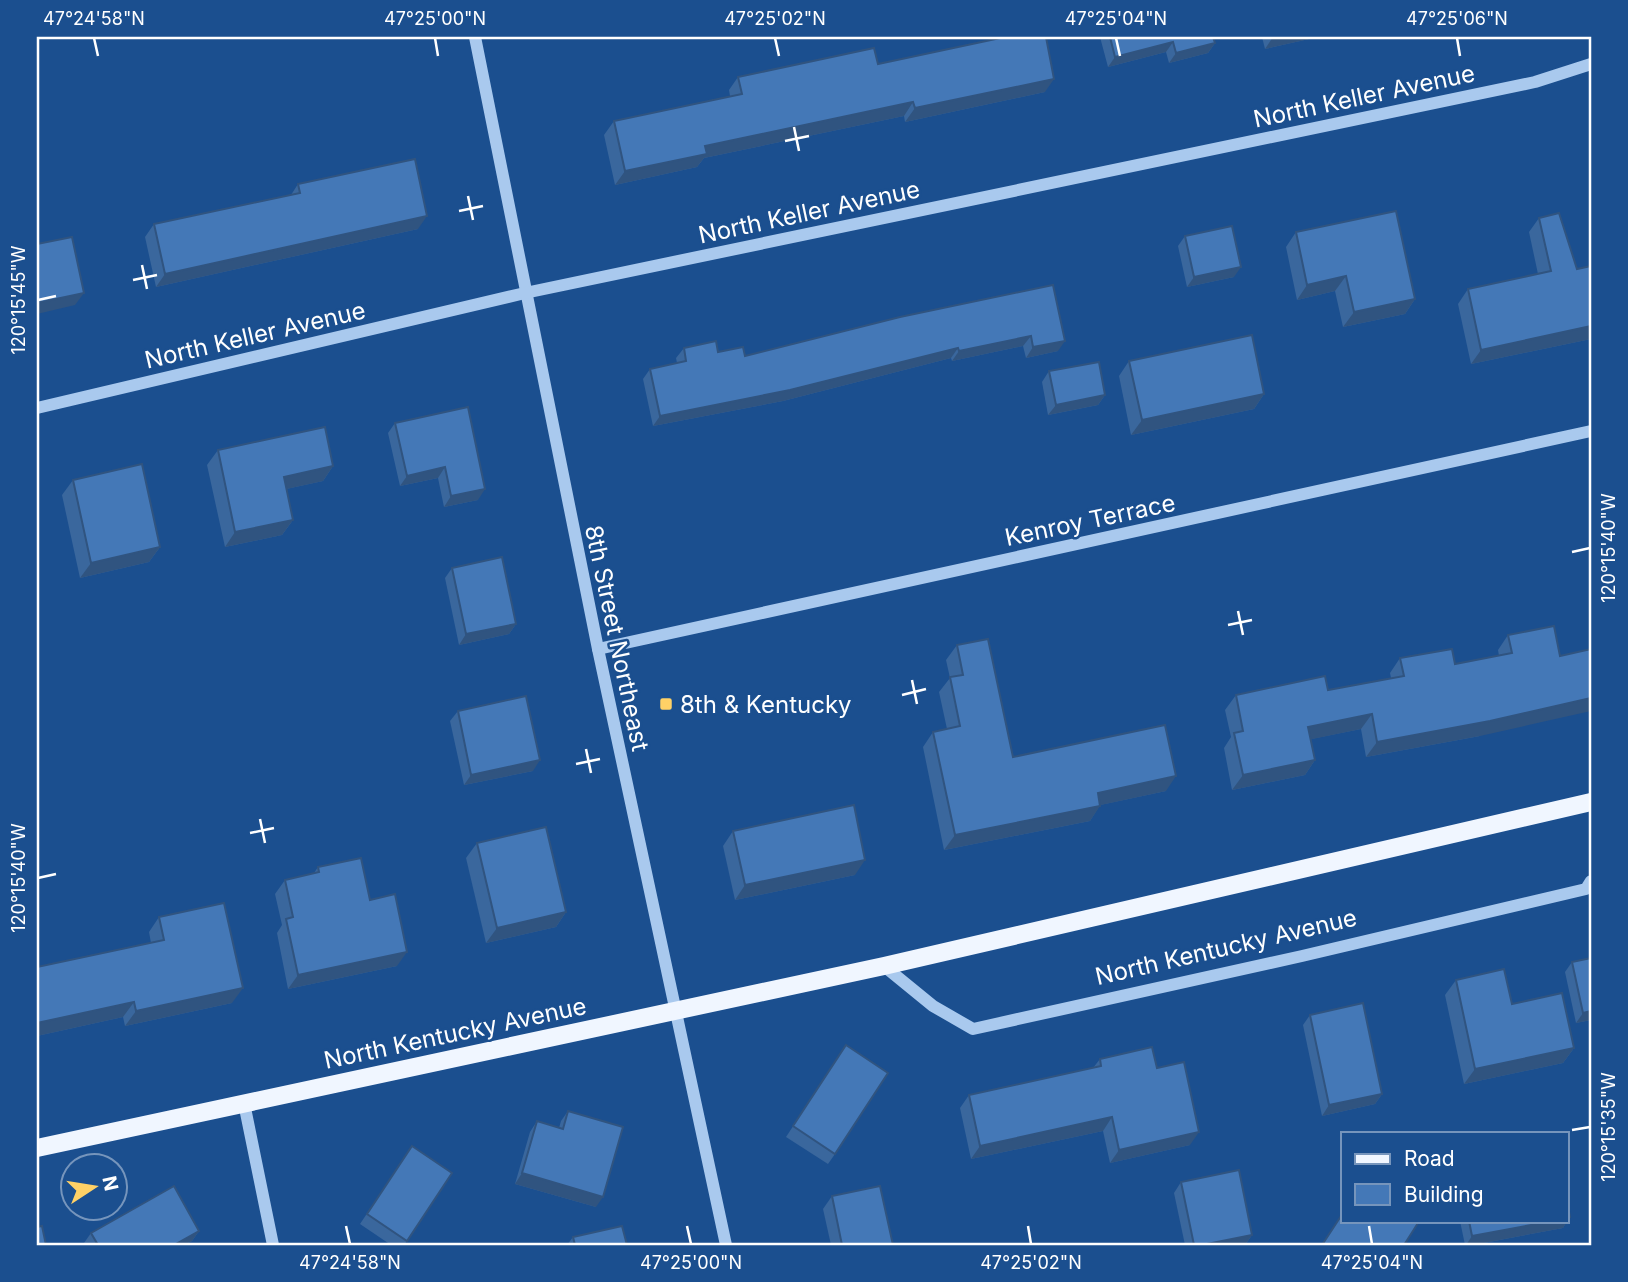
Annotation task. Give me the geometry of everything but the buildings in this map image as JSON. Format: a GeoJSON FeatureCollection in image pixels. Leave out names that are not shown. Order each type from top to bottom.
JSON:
{"type":"FeatureCollection","features":[{"type":"Feature","properties":{"kind":"main road","name":"North Kentucky Avenue"},"geometry":{"type":"LineString","coordinates":[[37,1149],[884,966],[1591,802]]}},
{"type":"Feature","properties":{"kind":"street","name":"8th Street Northeast"},"geometry":{"type":"LineString","coordinates":[[475,37],[598,649],[726,1245]]}},
{"type":"Feature","properties":{"kind":"street","name":"North Keller Avenue"},"geometry":{"type":"LineString","coordinates":[[37,408],[525,293],[1535,82],[1591,64]]}},
{"type":"Feature","properties":{"kind":"street","name":"Kenroy Terrace"},"geometry":{"type":"LineString","coordinates":[[598,649],[1591,431]]}},
{"type":"Feature","properties":{"kind":"street","name":"North Kentucky Avenue"},"geometry":{"type":"LineString","coordinates":[[884,966],[933,1006],[973,1029],[1586,889],[1591,881]]}},
{"type":"Feature","properties":{"kind":"street"},"geometry":{"type":"LineString","coordinates":[[244,1103],[273,1245]]}},
{"type":"Feature","properties":{"kind":"place","name":"8th & Kentucky"},"geometry":{"type":"Point","coordinates":[666,704]}}]}
